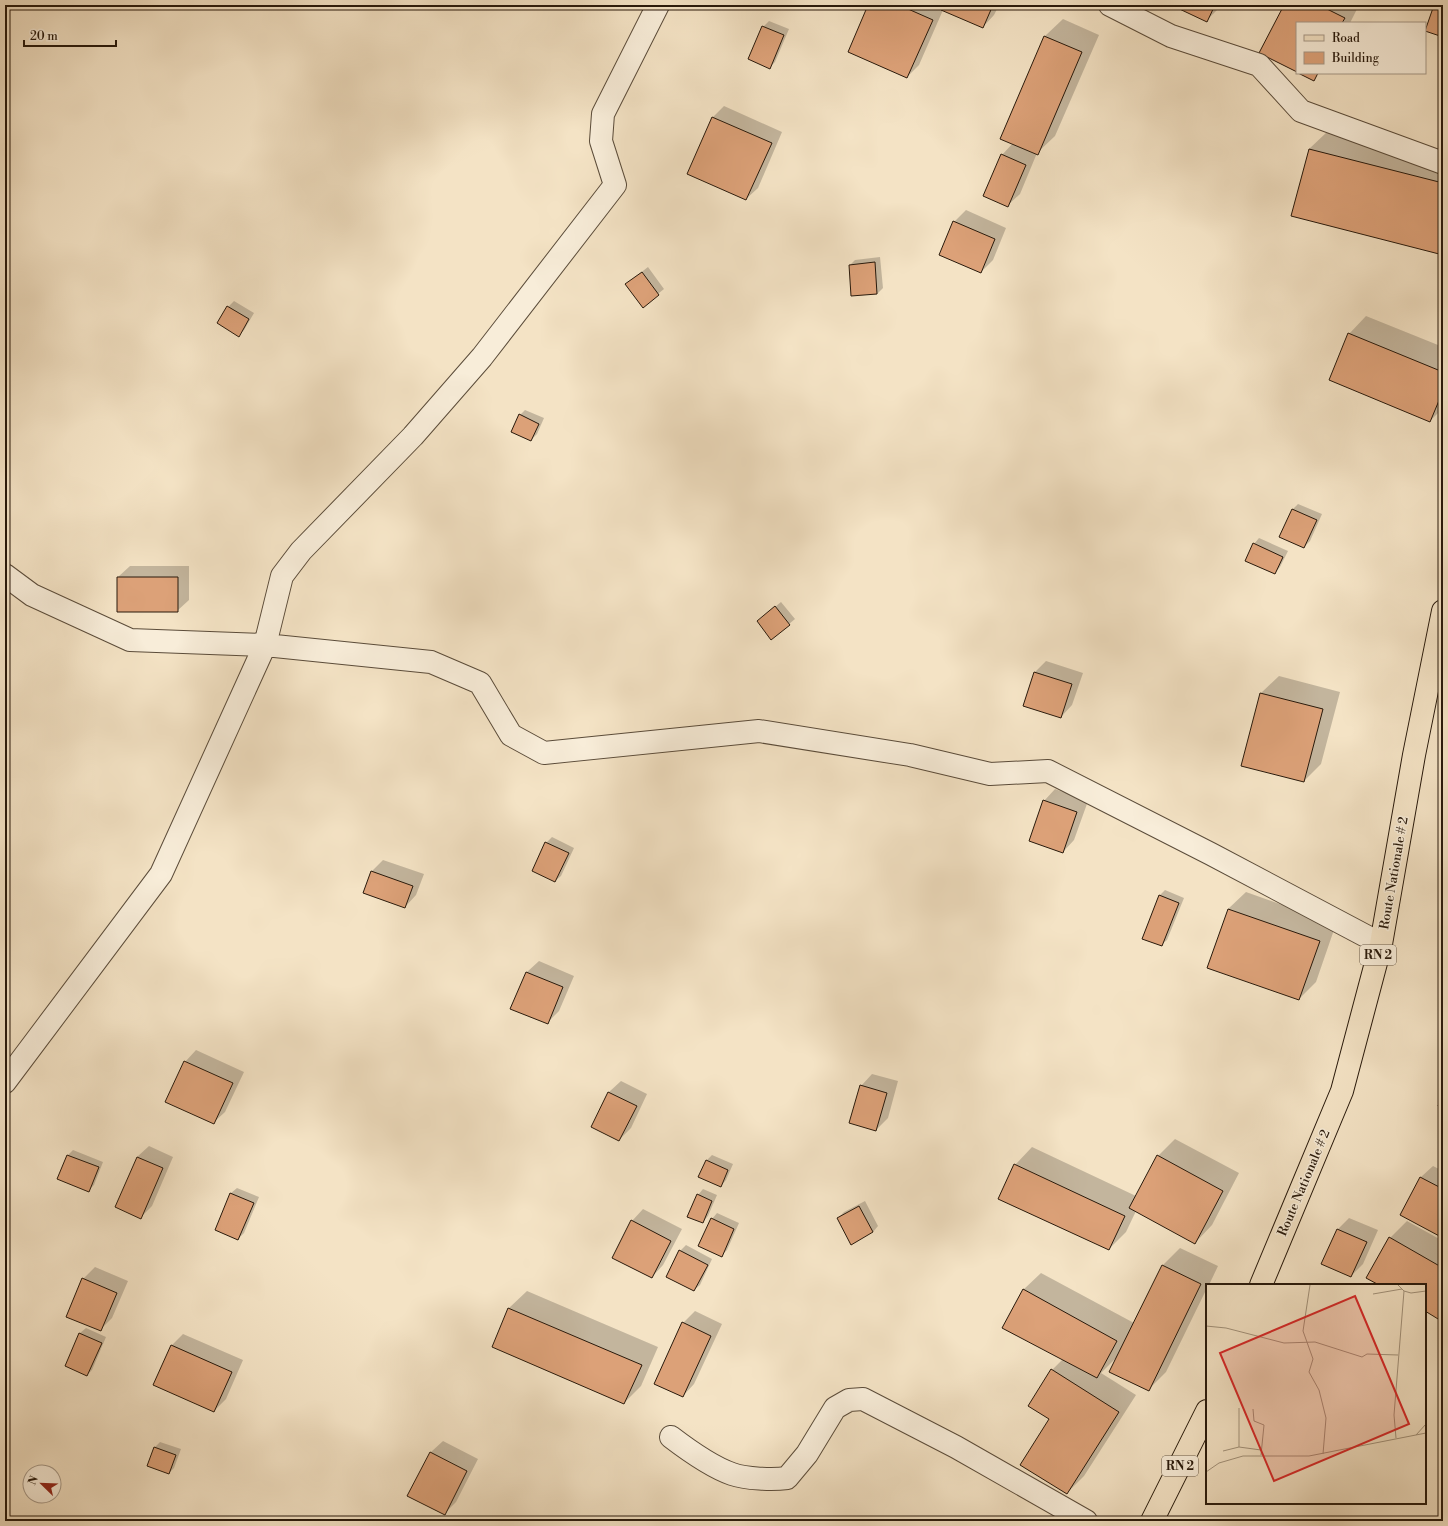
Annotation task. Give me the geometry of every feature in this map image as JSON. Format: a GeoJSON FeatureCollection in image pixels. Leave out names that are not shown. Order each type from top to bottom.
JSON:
{"type":"FeatureCollection","features":[{"type":"Feature","properties":{"kind":"main road","name":"Route Nationale # 2"},"geometry":{"type":"LineString","coordinates":[[1261,1284],[1342,1091],[1381,944],[1414,755],[1443,611]]}},
{"type":"Feature","properties":{"kind":"main road","name":"RN 2"},"geometry":{"type":"LineString","coordinates":[[1152,1521],[1206,1413]]}},
{"type":"Feature","properties":{"kind":"street"},"geometry":{"type":"LineString","coordinates":[[5,1082],[161,874],[265,645],[282,576],[301,551],[413,436],[482,357],[615,185],[601,141],[603,114],[658,5]]}},
{"type":"Feature","properties":{"kind":"street"},"geometry":{"type":"LineString","coordinates":[[1110,5],[1171,36],[1259,65],[1301,111],[1443,163]]}},
{"type":"Feature","properties":{"kind":"street"},"geometry":{"type":"LineString","coordinates":[[5,575],[32,595],[130,640],[265,645],[431,662],[480,683],[512,735],[544,753],[759,731],[910,755],[990,774],[1048,771],[1211,854],[1381,944]]}},
{"type":"Feature","properties":{"kind":"street"},"geometry":{"type":"LineString","coordinates":[[671,1437],[691,1453],[733,1474],[771,1480],[787,1478],[807,1454],[835,1408],[849,1400],[863,1399],[956,1447],[1086,1521]]}},
{"type":"Feature","properties":{"kind":"building"},"geometry":{"type":"Polygon","coordinates":[[[868,5],[899,5],[933,20],[907,78],[848,52],[868,5]]]}},
{"type":"Feature","properties":{"kind":"building"},"geometry":{"type":"Polygon","coordinates":[[[944,5],[993,5],[983,28],[941,10],[944,5]]]}},
{"type":"Feature","properties":{"kind":"building"},"geometry":{"type":"Polygon","coordinates":[[[1171,5],[1215,5],[1207,22],[1171,5]]]}},
{"type":"Feature","properties":{"kind":"building"},"geometry":{"type":"Polygon","coordinates":[[[1284,5],[1319,5],[1345,18],[1343,22],[1296,22],[1296,72],[1259,53],[1284,5]]]}},
{"type":"Feature","properties":{"kind":"building"},"geometry":{"type":"Polygon","coordinates":[[[1434,5],[1443,5],[1443,37],[1426,31],[1434,5]]]}},
{"type":"Feature","properties":{"kind":"building"},"geometry":{"type":"Polygon","coordinates":[[[762,26],[784,35],[770,69],[748,59],[762,26]]]}},
{"type":"Feature","properties":{"kind":"building"},"geometry":{"type":"Polygon","coordinates":[[[1044,36],[1082,52],[1038,155],[1000,139],[1044,36]]]}},
{"type":"Feature","properties":{"kind":"building"},"geometry":{"type":"Polygon","coordinates":[[[1300,74],[1318,74],[1314,81],[1300,74]]]}},
{"type":"Feature","properties":{"kind":"building"},"geometry":{"type":"Polygon","coordinates":[[[712,117],[772,143],[746,200],[687,174],[712,117]]]}},
{"type":"Feature","properties":{"kind":"building"},"geometry":{"type":"Polygon","coordinates":[[[1309,149],[1443,183],[1443,255],[1291,216],[1309,149]]]}},
{"type":"Feature","properties":{"kind":"building"},"geometry":{"type":"Polygon","coordinates":[[[1001,154],[1026,165],[1008,207],[983,196],[1001,154]]]}},
{"type":"Feature","properties":{"kind":"building"},"geometry":{"type":"Polygon","coordinates":[[[953,221],[995,239],[981,273],[939,255],[953,221]]]}},
{"type":"Feature","properties":{"kind":"building"},"geometry":{"type":"Polygon","coordinates":[[[875,262],[877,294],[851,296],[849,265],[875,262]]]}},
{"type":"Feature","properties":{"kind":"building"},"geometry":{"type":"Polygon","coordinates":[[[642,272],[659,295],[643,308],[625,284],[642,272]]]}},
{"type":"Feature","properties":{"kind":"building"},"geometry":{"type":"Polygon","coordinates":[[[227,306],[249,319],[239,337],[217,323],[227,306]]]}},
{"type":"Feature","properties":{"kind":"building"},"geometry":{"type":"Polygon","coordinates":[[[1348,333],[1443,372],[1443,391],[1430,422],[1329,380],[1348,333]]]}},
{"type":"Feature","properties":{"kind":"building"},"geometry":{"type":"Polygon","coordinates":[[[519,414],[539,424],[531,441],[511,432],[519,414]]]}},
{"type":"Feature","properties":{"kind":"building"},"geometry":{"type":"Polygon","coordinates":[[[1292,509],[1317,520],[1304,548],[1279,537],[1292,509]]]}},
{"type":"Feature","properties":{"kind":"building"},"geometry":{"type":"Polygon","coordinates":[[[1253,543],[1283,557],[1275,574],[1245,561],[1253,543]]]}},
{"type":"Feature","properties":{"kind":"building"},"geometry":{"type":"Polygon","coordinates":[[[117,577],[178,577],[178,612],[117,612],[117,577]]]}},
{"type":"Feature","properties":{"kind":"building"},"geometry":{"type":"Polygon","coordinates":[[[775,606],[790,625],[771,640],[757,621],[775,606]]]}},
{"type":"Feature","properties":{"kind":"building"},"geometry":{"type":"Polygon","coordinates":[[[1034,672],[1072,684],[1061,718],[1023,706],[1034,672]]]}},
{"type":"Feature","properties":{"kind":"building"},"geometry":{"type":"Polygon","coordinates":[[[1260,693],[1323,709],[1304,782],[1241,766],[1260,693]]]}},
{"type":"Feature","properties":{"kind":"building"},"geometry":{"type":"Polygon","coordinates":[[[1043,800],[1077,812],[1063,853],[1029,841],[1043,800]]]}},
{"type":"Feature","properties":{"kind":"building"},"geometry":{"type":"Polygon","coordinates":[[[545,842],[569,853],[555,882],[532,871],[545,842]]]}},
{"type":"Feature","properties":{"kind":"building"},"geometry":{"type":"Polygon","coordinates":[[[371,871],[413,886],[405,908],[363,893],[371,871]]]}},
{"type":"Feature","properties":{"kind":"building"},"geometry":{"type":"Polygon","coordinates":[[[1159,895],[1179,903],[1162,946],[1142,939],[1159,895]]]}},
{"type":"Feature","properties":{"kind":"building"},"geometry":{"type":"Polygon","coordinates":[[[1228,909],[1320,941],[1299,1000],[1207,968],[1228,909]]]}},
{"type":"Feature","properties":{"kind":"building"},"geometry":{"type":"Polygon","coordinates":[[[526,972],[563,987],[548,1024],[510,1009],[526,972]]]}},
{"type":"Feature","properties":{"kind":"building"},"geometry":{"type":"Polygon","coordinates":[[[184,1061],[233,1083],[214,1124],[165,1102],[184,1061]]]}},
{"type":"Feature","properties":{"kind":"building"},"geometry":{"type":"Polygon","coordinates":[[[860,1085],[887,1093],[876,1131],[849,1123],[860,1085]]]}},
{"type":"Feature","properties":{"kind":"building"},"geometry":{"type":"Polygon","coordinates":[[[608,1092],[637,1106],[619,1141],[591,1127],[608,1092]]]}},
{"type":"Feature","properties":{"kind":"building"},"geometry":{"type":"Polygon","coordinates":[[[1443,1093],[1443,1108],[1438,1106],[1443,1093]]]}},
{"type":"Feature","properties":{"kind":"building"},"geometry":{"type":"Polygon","coordinates":[[[67,1155],[99,1167],[89,1192],[57,1179],[67,1155]]]}},
{"type":"Feature","properties":{"kind":"building"},"geometry":{"type":"Polygon","coordinates":[[[1157,1155],[1223,1191],[1195,1244],[1129,1208],[1157,1155]]]}},
{"type":"Feature","properties":{"kind":"building"},"geometry":{"type":"Polygon","coordinates":[[[137,1157],[163,1168],[141,1219],[115,1207],[137,1157]]]}},
{"type":"Feature","properties":{"kind":"building"},"geometry":{"type":"Polygon","coordinates":[[[706,1160],[728,1170],[721,1187],[698,1177],[706,1160]]]}},
{"type":"Feature","properties":{"kind":"building"},"geometry":{"type":"Polygon","coordinates":[[[1014,1164],[1125,1216],[1109,1250],[998,1199],[1014,1164]]]}},
{"type":"Feature","properties":{"kind":"building"},"geometry":{"type":"Polygon","coordinates":[[[1420,1177],[1443,1189],[1443,1238],[1400,1215],[1420,1177]]]}},
{"type":"Feature","properties":{"kind":"building"},"geometry":{"type":"Polygon","coordinates":[[[230,1193],[254,1203],[238,1240],[215,1230],[230,1193]]]}},
{"type":"Feature","properties":{"kind":"building"},"geometry":{"type":"Polygon","coordinates":[[[697,1194],[712,1201],[703,1223],[687,1217],[697,1194]]]}},
{"type":"Feature","properties":{"kind":"building"},"geometry":{"type":"Polygon","coordinates":[[[859,1206],[873,1232],[851,1245],[837,1218],[859,1206]]]}},
{"type":"Feature","properties":{"kind":"building"},"geometry":{"type":"Polygon","coordinates":[[[711,1218],[734,1229],[722,1257],[698,1246],[711,1218]]]}},
{"type":"Feature","properties":{"kind":"building"},"geometry":{"type":"Polygon","coordinates":[[[631,1220],[671,1241],[652,1278],[612,1258],[631,1220]]]}},
{"type":"Feature","properties":{"kind":"building"},"geometry":{"type":"Polygon","coordinates":[[[1337,1229],[1367,1242],[1351,1277],[1321,1264],[1337,1229]]]}},
{"type":"Feature","properties":{"kind":"building"},"geometry":{"type":"Polygon","coordinates":[[[1389,1237],[1443,1268],[1443,1322],[1426,1312],[1426,1284],[1377,1284],[1366,1278],[1389,1237]]]}},
{"type":"Feature","properties":{"kind":"building"},"geometry":{"type":"Polygon","coordinates":[[[679,1250],[708,1265],[694,1291],[666,1277],[679,1250]]]}},
{"type":"Feature","properties":{"kind":"building"},"geometry":{"type":"Polygon","coordinates":[[[1162,1265],[1201,1284],[1149,1391],[1109,1372],[1162,1265]]]}},
{"type":"Feature","properties":{"kind":"building"},"geometry":{"type":"Polygon","coordinates":[[[82,1278],[117,1293],[101,1331],[66,1317],[82,1278]]]}},
{"type":"Feature","properties":{"kind":"building"},"geometry":{"type":"Polygon","coordinates":[[[1023,1289],[1117,1341],[1097,1378],[1002,1328],[1023,1289]]]}},
{"type":"Feature","properties":{"kind":"building"},"geometry":{"type":"Polygon","coordinates":[[[508,1308],[642,1365],[624,1404],[492,1347],[508,1308]]]}},
{"type":"Feature","properties":{"kind":"building"},"geometry":{"type":"Polygon","coordinates":[[[682,1322],[711,1336],[683,1397],[654,1384],[682,1322]]]}},
{"type":"Feature","properties":{"kind":"building"},"geometry":{"type":"Polygon","coordinates":[[[79,1333],[102,1343],[87,1376],[65,1366],[79,1333]]]}},
{"type":"Feature","properties":{"kind":"building"},"geometry":{"type":"Polygon","coordinates":[[[171,1345],[232,1372],[214,1412],[153,1385],[171,1345]]]}},
{"type":"Feature","properties":{"kind":"building"},"geometry":{"type":"Polygon","coordinates":[[[1051,1369],[1119,1412],[1067,1494],[1020,1465],[1049,1419],[1028,1406],[1051,1369]]]}},
{"type":"Feature","properties":{"kind":"building"},"geometry":{"type":"Polygon","coordinates":[[[154,1447],[176,1455],[169,1474],[147,1466],[154,1447]]]}},
{"type":"Feature","properties":{"kind":"building"},"geometry":{"type":"Polygon","coordinates":[[[430,1452],[467,1471],[445,1515],[407,1496],[430,1452]]]}}]}
